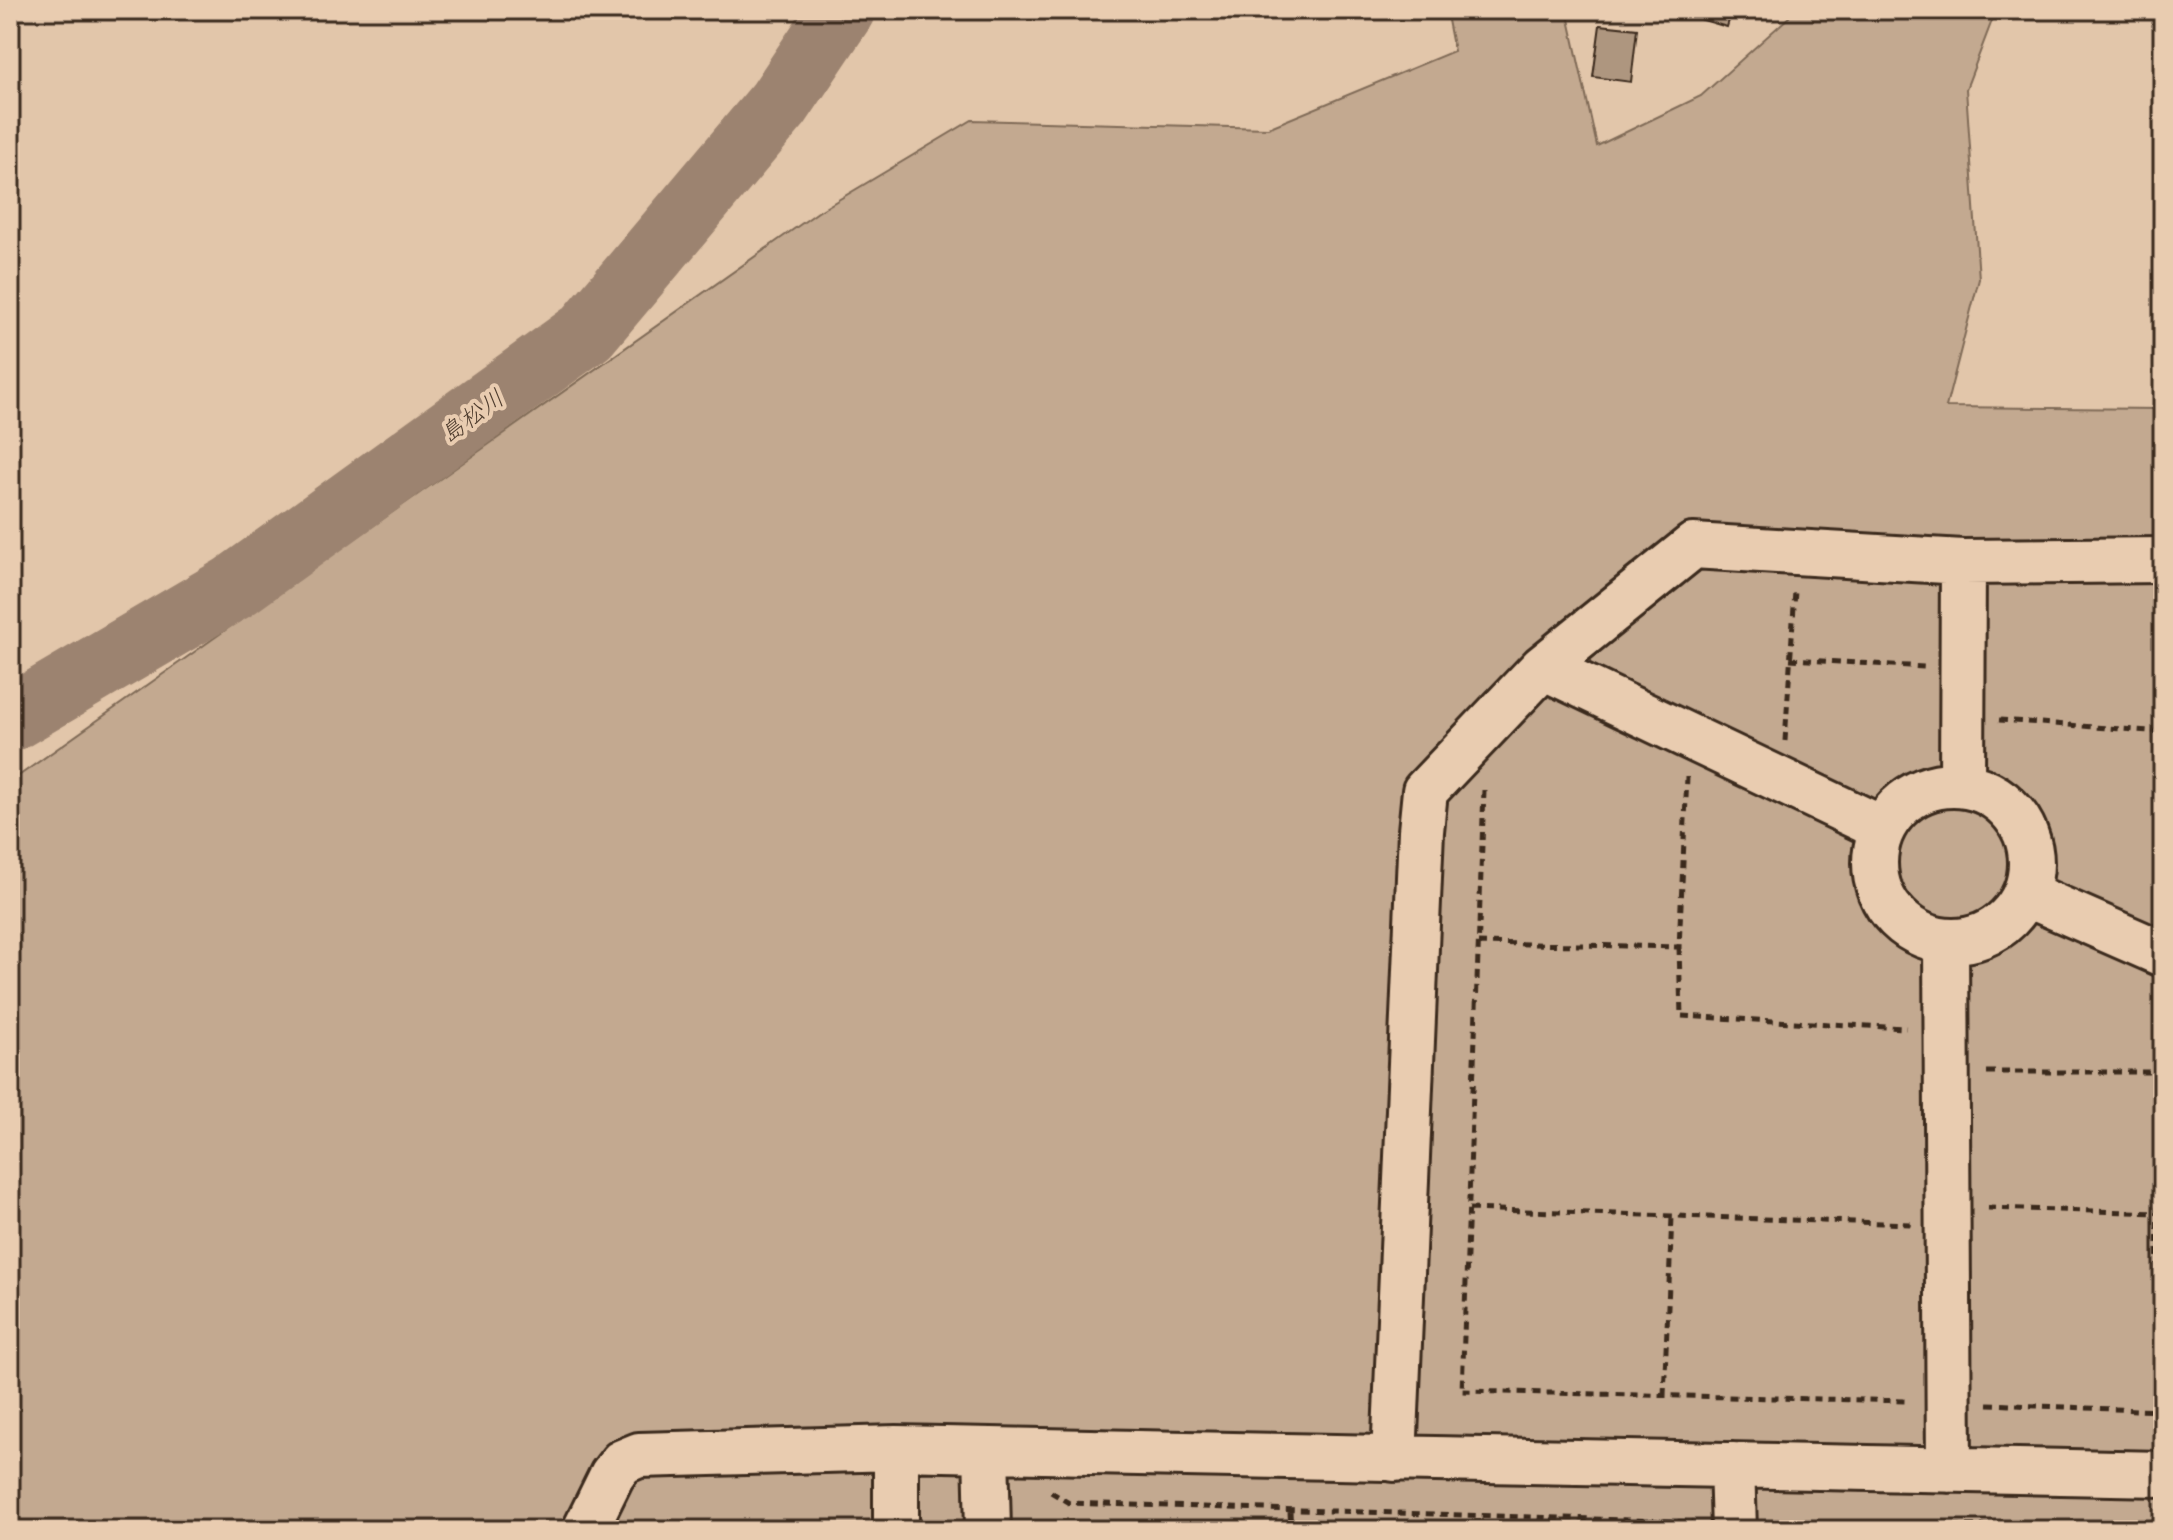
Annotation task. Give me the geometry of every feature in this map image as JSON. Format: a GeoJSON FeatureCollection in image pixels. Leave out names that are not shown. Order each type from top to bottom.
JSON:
{"type":"FeatureCollection","features":[{"type":"Feature","properties":{"kind":"street"},"geometry":{"type":"LineString","coordinates":[[1394,1459],[1425,791],[1543,667],[1693,546],[1963,562],[2163,560]]}},
{"type":"Feature","properties":{"kind":"street"},"geometry":{"type":"LineString","coordinates":[[1962,784],[1963,562]]}},
{"type":"Feature","properties":{"kind":"street"},"geometry":{"type":"LineString","coordinates":[[1543,667],[1881,828]]}},
{"type":"Feature","properties":{"kind":"street"},"geometry":{"type":"LineString","coordinates":[[1962,784],[2007,804],[2031,846],[2026,894],[1994,931],[1946,943],[1910,930],[1884,903],[1873,866],[1881,828],[1914,793],[1962,784]]}},
{"type":"Feature","properties":{"kind":"street"},"geometry":{"type":"LineString","coordinates":[[2026,894],[2160,953]]}},
{"type":"Feature","properties":{"kind":"street"},"geometry":{"type":"LineString","coordinates":[[1946,943],[1949,1470]]}},
{"type":"Feature","properties":{"kind":"street"},"geometry":{"type":"LineString","coordinates":[[585,1530],[612,1475],[622,1462],[639,1455],[896,1448],[2163,1474]]}},
{"type":"Feature","properties":{"kind":"street"},"geometry":{"type":"LineString","coordinates":[[896,1448],[896,1530]]}},
{"type":"Feature","properties":{"kind":"street"},"geometry":{"type":"LineString","coordinates":[[986,1450],[988,1530]]}},
{"type":"Feature","properties":{"kind":"street"},"geometry":{"type":"LineString","coordinates":[[1732,1465],[1734,1526]]}},
{"type":"Feature","properties":{"kind":"path"},"geometry":{"type":"LineString","coordinates":[[1783,781],[1797,552]]}},
{"type":"Feature","properties":{"kind":"path"},"geometry":{"type":"LineString","coordinates":[[1790,659],[1962,669]]}},
{"type":"Feature","properties":{"kind":"path"},"geometry":{"type":"LineString","coordinates":[[1963,717],[2163,732]]}},
{"type":"Feature","properties":{"kind":"path"},"geometry":{"type":"LineString","coordinates":[[1689,737],[1679,947],[1681,1016],[1947,1051],[2158,1072]]}},
{"type":"Feature","properties":{"kind":"path"},"geometry":{"type":"LineString","coordinates":[[1484,789],[1462,1391],[1948,1402],[2160,1411],[2160,953]]}},
{"type":"Feature","properties":{"kind":"path"},"geometry":{"type":"LineString","coordinates":[[1478,943],[1679,947]]}},
{"type":"Feature","properties":{"kind":"path"},"geometry":{"type":"LineString","coordinates":[[1469,1209],[1672,1216],[2160,1213]]}},
{"type":"Feature","properties":{"kind":"path"},"geometry":{"type":"LineString","coordinates":[[1664,1395],[1672,1216]]}},
{"type":"Feature","properties":{"kind":"path"},"geometry":{"type":"LineString","coordinates":[[1046,1488],[1069,1503],[1290,1512],[1734,1526],[2163,1529]]}},
{"type":"Feature","properties":{"kind":"path"},"geometry":{"type":"LineString","coordinates":[[1290,1512],[1291,1530]]}},
{"type":"Feature","properties":{"kind":"path"},"geometry":{"type":"LineString","coordinates":[[1493,1530],[1494,1518]]}},
{"type":"Feature","properties":{"kind":"shaded area"},"geometry":{"type":"Polygon","coordinates":[[[1446,10],[1567,10],[1597,146],[1701,96],[1789,17],[1791,10],[1996,10],[1966,89],[1979,279],[1946,407],[2163,409],[2163,1530],[10,1530],[10,782],[818,212],[972,120],[1268,128],[1454,51],[1446,10]]]}},
{"type":"Feature","properties":{"kind":"building"},"geometry":{"type":"Polygon","coordinates":[[[1669,10],[1732,10],[1727,27],[1669,10]]]}},
{"type":"Feature","properties":{"kind":"building"},"geometry":{"type":"Polygon","coordinates":[[[1600,25],[1637,29],[1631,82],[1593,77],[1600,25]]]}},
{"type":"Feature","properties":{"kind":"waterway","name":"島松川"},"geometry":{"type":"LineString","coordinates":[[10,719],[233,588],[587,332],[779,104],[842,10]]}}]}
